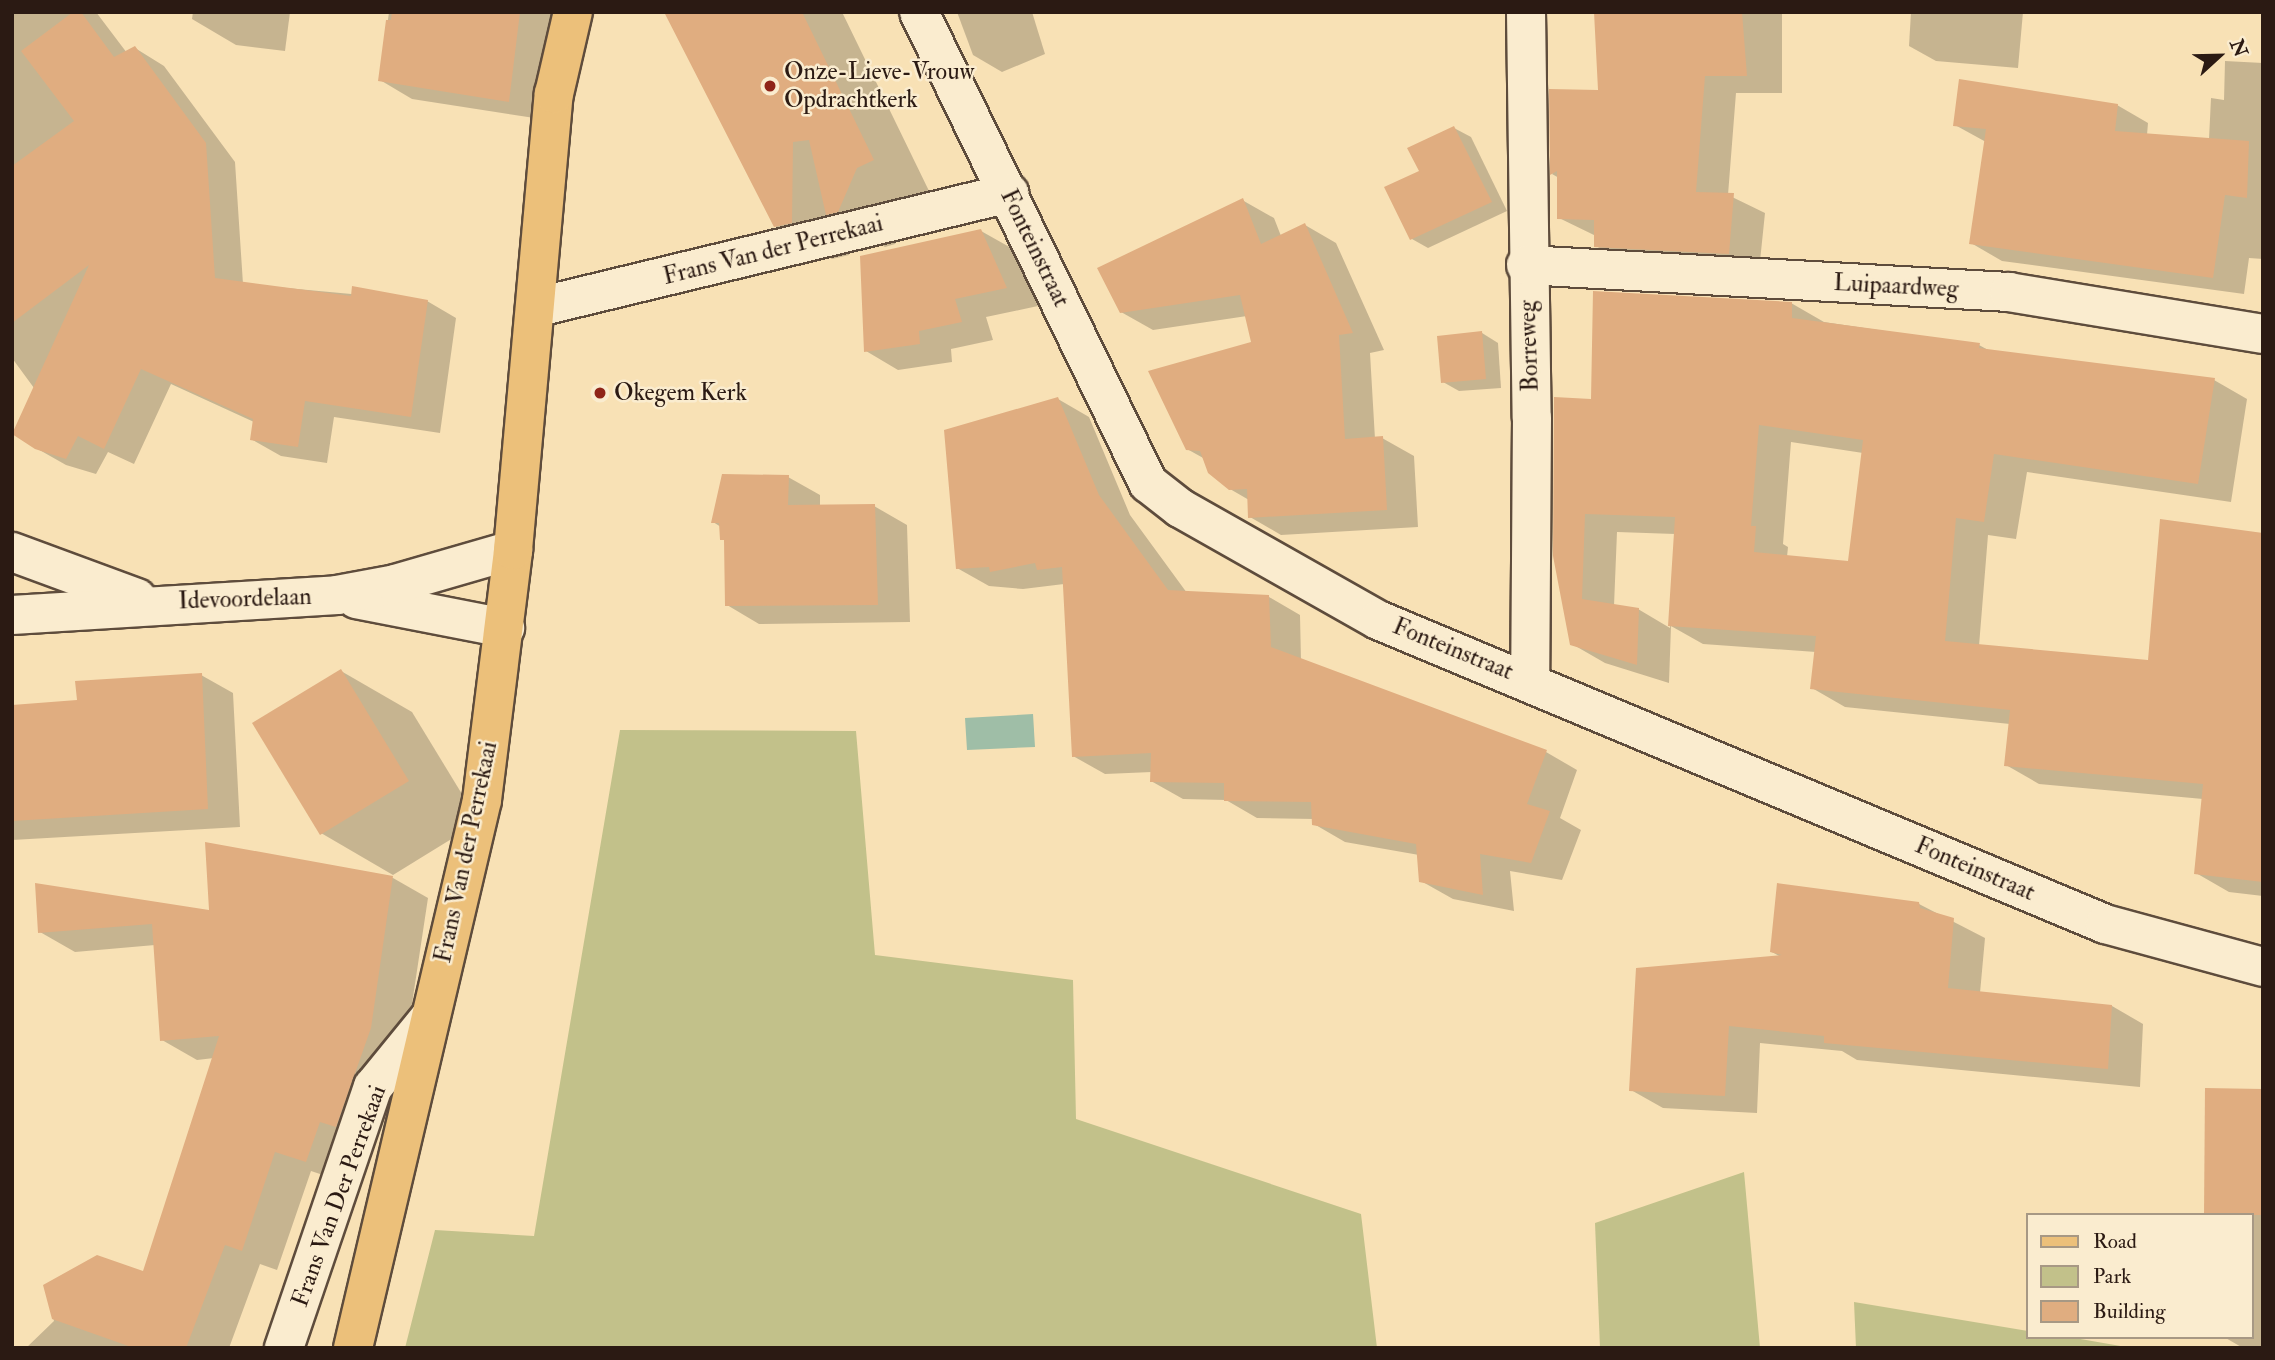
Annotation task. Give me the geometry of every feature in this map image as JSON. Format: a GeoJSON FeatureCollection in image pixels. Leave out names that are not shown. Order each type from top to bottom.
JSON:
{"type":"FeatureCollection","features":[{"type":"Feature","properties":{"kind":"main road","name":"Frans Van der Perrekaai"},"geometry":{"type":"LineString","coordinates":[[353,1348],[482,800],[505,628],[538,307],[554,94],[573,12]]}},
{"type":"Feature","properties":{"kind":"street","name":"Fonteinstraat"},"geometry":{"type":"LineString","coordinates":[[919,12],[1148,483],[1218,531],[1378,620],[1530,680],[2105,924],[2263,967]]}},
{"type":"Feature","properties":{"kind":"street","name":"Borreweg"},"geometry":{"type":"LineString","coordinates":[[1526,12],[1526,265],[1532,418],[1530,680]]}},
{"type":"Feature","properties":{"kind":"street","name":"Frans Van der Perrekaai"},"geometry":{"type":"LineString","coordinates":[[538,307],[1009,193]]}},
{"type":"Feature","properties":{"kind":"street","name":"Luipaardweg"},"geometry":{"type":"LineString","coordinates":[[1526,265],[2009,292],[2263,334]]}},
{"type":"Feature","properties":{"kind":"street","name":"Idevoordelaan"},"geometry":{"type":"LineString","coordinates":[[12,615],[152,603],[337,595],[395,584],[513,550]]}},
{"type":"Feature","properties":{"kind":"street","name":"Idevoordelaan"},"geometry":{"type":"LineString","coordinates":[[12,552],[152,603]]}},
{"type":"Feature","properties":{"kind":"street","name":"Idevoordelaan"},"geometry":{"type":"LineString","coordinates":[[337,595],[505,628]]}},
{"type":"Feature","properties":{"kind":"street","name":"Frans Van Der Perrekaai"},"geometry":{"type":"LineString","coordinates":[[284,1348],[373,1087],[430,1017]]}},
{"type":"Feature","properties":{"kind":"green space"},"geometry":{"type":"Polygon","coordinates":[[[620,730],[856,731],[875,955],[1073,980],[1076,1119],[1361,1214],[1377,1348],[405,1348],[435,1230],[534,1236],[620,730]]]}},
{"type":"Feature","properties":{"kind":"green space"},"geometry":{"type":"Polygon","coordinates":[[[1744,1172],[1760,1348],[1600,1348],[1595,1223],[1744,1172]]]}},
{"type":"Feature","properties":{"kind":"green space"},"geometry":{"type":"Polygon","coordinates":[[[1854,1302],[2026,1331],[2026,1339],[2080,1339],[2132,1348],[1856,1348],[1854,1302]]]}},
{"type":"Feature","properties":{"kind":"shaded area"},"geometry":{"type":"Polygon","coordinates":[[[1033,714],[1035,747],[967,750],[965,718],[1033,714]]]}},
{"type":"Feature","properties":{"kind":"building"},"geometry":{"type":"Polygon","coordinates":[[[73,12],[81,12],[114,57],[135,46],[206,143],[215,278],[351,296],[352,286],[428,300],[411,417],[305,401],[298,447],[250,440],[253,419],[141,369],[104,449],[78,436],[66,459],[35,449],[12,434],[89,265],[12,323],[12,166],[74,121],[21,51],[73,12]]]}},
{"type":"Feature","properties":{"kind":"building"},"geometry":{"type":"Polygon","coordinates":[[[392,12],[520,12],[509,102],[378,81],[386,20],[391,20],[392,12]]]}},
{"type":"Feature","properties":{"kind":"building","name":"Onze-Lieve-Vrouw Opdrachtkerk"},"geometry":{"type":"Polygon","coordinates":[[[664,12],[802,12],[874,160],[857,168],[838,212],[826,215],[809,140],[793,142],[792,223],[774,227],[664,12]]]}},
{"type":"Feature","properties":{"kind":"building"},"geometry":{"type":"Polygon","coordinates":[[[1594,12],[1742,12],[1747,76],[1705,76],[1696,192],[1734,193],[1729,254],[1594,247],[1594,220],[1557,219],[1557,171],[1550,175],[1549,89],[1598,90],[1594,12]]]}},
{"type":"Feature","properties":{"kind":"building"},"geometry":{"type":"Polygon","coordinates":[[[1959,79],[2118,104],[2115,131],[2249,141],[2247,198],[2225,195],[2213,278],[1969,244],[1986,129],[1953,126],[1959,79]]]}},
{"type":"Feature","properties":{"kind":"building"},"geometry":{"type":"Polygon","coordinates":[[[1454,126],[1492,202],[1410,240],[1384,187],[1419,171],[1407,148],[1454,126]]]}},
{"type":"Feature","properties":{"kind":"building"},"geometry":{"type":"Polygon","coordinates":[[[1243,198],[1261,244],[1305,223],[1353,333],[1339,335],[1345,439],[1383,436],[1387,510],[1248,518],[1247,489],[1229,490],[1208,473],[1200,451],[1186,450],[1148,371],[1251,342],[1240,295],[1120,313],[1097,268],[1243,198]]]}},
{"type":"Feature","properties":{"kind":"building"},"geometry":{"type":"Polygon","coordinates":[[[981,229],[1007,288],[955,299],[962,322],[919,331],[920,344],[864,352],[860,256],[981,229]]]}},
{"type":"Feature","properties":{"kind":"building"},"geometry":{"type":"Polygon","coordinates":[[[1593,291],[1792,302],[1792,318],[1980,343],[1979,348],[2215,378],[2198,484],[1994,454],[1984,522],[1956,518],[1945,641],[2148,660],[2160,519],[2263,533],[2263,882],[2194,874],[2203,784],[2004,766],[2010,710],[1810,689],[1816,636],[1668,626],[1675,517],[1585,514],[1582,599],[1639,608],[1637,665],[1570,645],[1553,556],[1554,397],[1591,399],[1593,291]],[[1759,425],[1751,526],[1756,526],[1754,552],[1848,561],[1863,440],[1759,425]]]}},
{"type":"Feature","properties":{"kind":"building"},"geometry":{"type":"Polygon","coordinates":[[[1482,331],[1486,379],[1441,383],[1437,336],[1482,331]]]}},
{"type":"Feature","properties":{"kind":"building"},"geometry":{"type":"Polygon","coordinates":[[[1058,397],[1099,495],[1168,590],[1269,595],[1271,647],[1547,750],[1527,804],[1550,811],[1531,863],[1480,854],[1483,895],[1419,882],[1416,844],[1312,825],[1311,802],[1224,801],[1224,783],[1150,782],[1151,753],[1072,757],[1062,567],[1037,570],[1035,563],[990,572],[989,567],[956,569],[944,430],[1058,397]]]}},
{"type":"Feature","properties":{"kind":"building"},"geometry":{"type":"Polygon","coordinates":[[[722,474],[789,475],[788,505],[875,504],[878,605],[725,606],[724,540],[720,540],[719,523],[711,523],[722,474]]]}},
{"type":"Feature","properties":{"kind":"building"},"geometry":{"type":"Polygon","coordinates":[[[341,669],[409,781],[320,835],[252,723],[341,669]]]}},
{"type":"Feature","properties":{"kind":"building"},"geometry":{"type":"Polygon","coordinates":[[[202,673],[208,809],[12,821],[12,705],[77,700],[75,681],[202,673]]]}},
{"type":"Feature","properties":{"kind":"building"},"geometry":{"type":"Polygon","coordinates":[[[205,842],[393,876],[371,1028],[336,1127],[320,1122],[306,1162],[275,1152],[242,1251],[225,1245],[186,1348],[134,1348],[52,1319],[43,1285],[97,1255],[143,1271],[219,1036],[160,1041],[152,924],[38,933],[35,883],[209,910],[205,842]]]}},
{"type":"Feature","properties":{"kind":"building"},"geometry":{"type":"Polygon","coordinates":[[[1777,883],[1919,902],[1920,908],[1954,918],[1948,988],[2112,1005],[2108,1069],[1824,1043],[1824,1036],[1729,1026],[1725,1096],[1629,1091],[1636,968],[1782,955],[1770,952],[1777,883]]]}},
{"type":"Feature","properties":{"kind":"building"},"geometry":{"type":"Polygon","coordinates":[[[2205,1088],[2263,1089],[2263,1215],[2204,1213],[2205,1088]]]}},
{"type":"Feature","properties":{"kind":"place","name":"Onze-Lieve-Vrouw Opdrachtkerk"},"geometry":{"type":"Point","coordinates":[770,86]}},
{"type":"Feature","properties":{"kind":"place","name":"Okegem Kerk"},"geometry":{"type":"Point","coordinates":[600,393]}}]}
